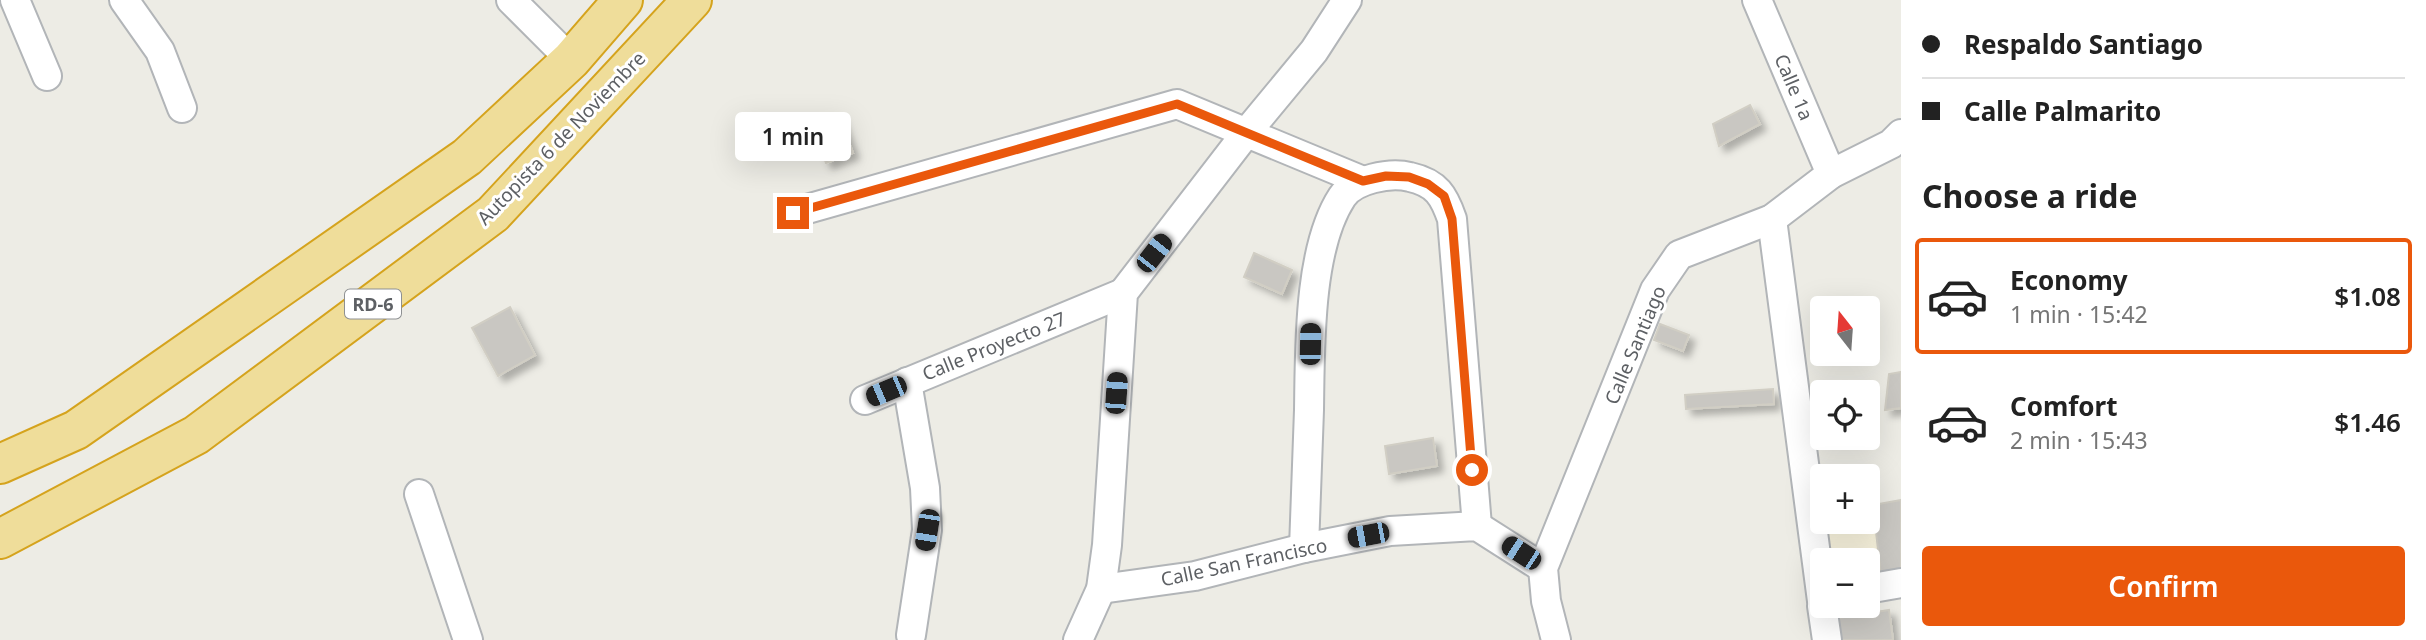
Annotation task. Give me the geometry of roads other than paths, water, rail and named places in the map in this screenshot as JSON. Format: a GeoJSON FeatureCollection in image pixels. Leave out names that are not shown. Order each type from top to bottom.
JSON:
{"type":"FeatureCollection","features":[{"type":"Feature","properties":{"kind":"highway"},"geometry":{"type":"LineString","coordinates":[[0,464],[76,430],[467,157],[571,60],[622,0]]}},
{"type":"Feature","properties":{"kind":"highway","name":"Autopista 6 de Noviembre"},"geometry":{"type":"LineString","coordinates":[[0,539],[196,436],[493,214],[692,0]]}},
{"type":"Feature","properties":{"kind":"street"},"geometry":{"type":"LineString","coordinates":[[15,0],[47,76]]}},
{"type":"Feature","properties":{"kind":"street"},"geometry":{"type":"LineString","coordinates":[[124,0],[160,51],[182,108]]}},
{"type":"Feature","properties":{"kind":"street"},"geometry":{"type":"LineString","coordinates":[[511,0],[571,60]]}},
{"type":"Feature","properties":{"kind":"street"},"geometry":{"type":"LineString","coordinates":[[1078,640],[1101,589],[1107,545],[1123,293],[1247,132],[1314,51],[1347,0]]}},
{"type":"Feature","properties":{"kind":"street","name":"Calle 1a"},"geometry":{"type":"LineString","coordinates":[[1757,0],[1831,174]]}},
{"type":"Feature","properties":{"kind":"street"},"geometry":{"type":"LineString","coordinates":[[793,213],[1177,104],[1363,181]]}},
{"type":"Feature","properties":{"kind":"street","name":"Calle Santiago"},"geometry":{"type":"LineString","coordinates":[[1556,640],[1546,601],[1544,568],[1655,290],[1679,255],[1772,219],[1831,174],[1898,146]]}},
{"type":"Feature","properties":{"kind":"street"},"geometry":{"type":"LineString","coordinates":[[1304,548],[1311,319],[1318,264],[1329,226],[1343,195],[1363,181],[1386,176],[1409,177],[1428,184],[1444,196],[1452,219],[1477,526],[1544,568]]}},
{"type":"Feature","properties":{"kind":"street"},"geometry":{"type":"LineString","coordinates":[[1772,219],[1815,548]]}},
{"type":"Feature","properties":{"kind":"street","name":"Calle Proyecto 27"},"geometry":{"type":"LineString","coordinates":[[865,400],[1123,293]]}},
{"type":"Feature","properties":{"kind":"street"},"geometry":{"type":"LineString","coordinates":[[907,382],[925,488],[927,530],[911,635]]}},
{"type":"Feature","properties":{"kind":"street"},"geometry":{"type":"LineString","coordinates":[[419,494],[468,640]]}},
{"type":"Feature","properties":{"kind":"street","name":"Calle San Francisco"},"geometry":{"type":"LineString","coordinates":[[1101,589],[1195,576],[1304,548],[1390,531],[1477,526]]}},
{"type":"Feature","properties":{"kind":"street"},"geometry":{"type":"LineString","coordinates":[[1880,587],[1901,583]]}},
{"type":"Feature","properties":{"kind":"street"},"geometry":{"type":"LineString","coordinates":[[1824,618],[1827,640]]}}]}
